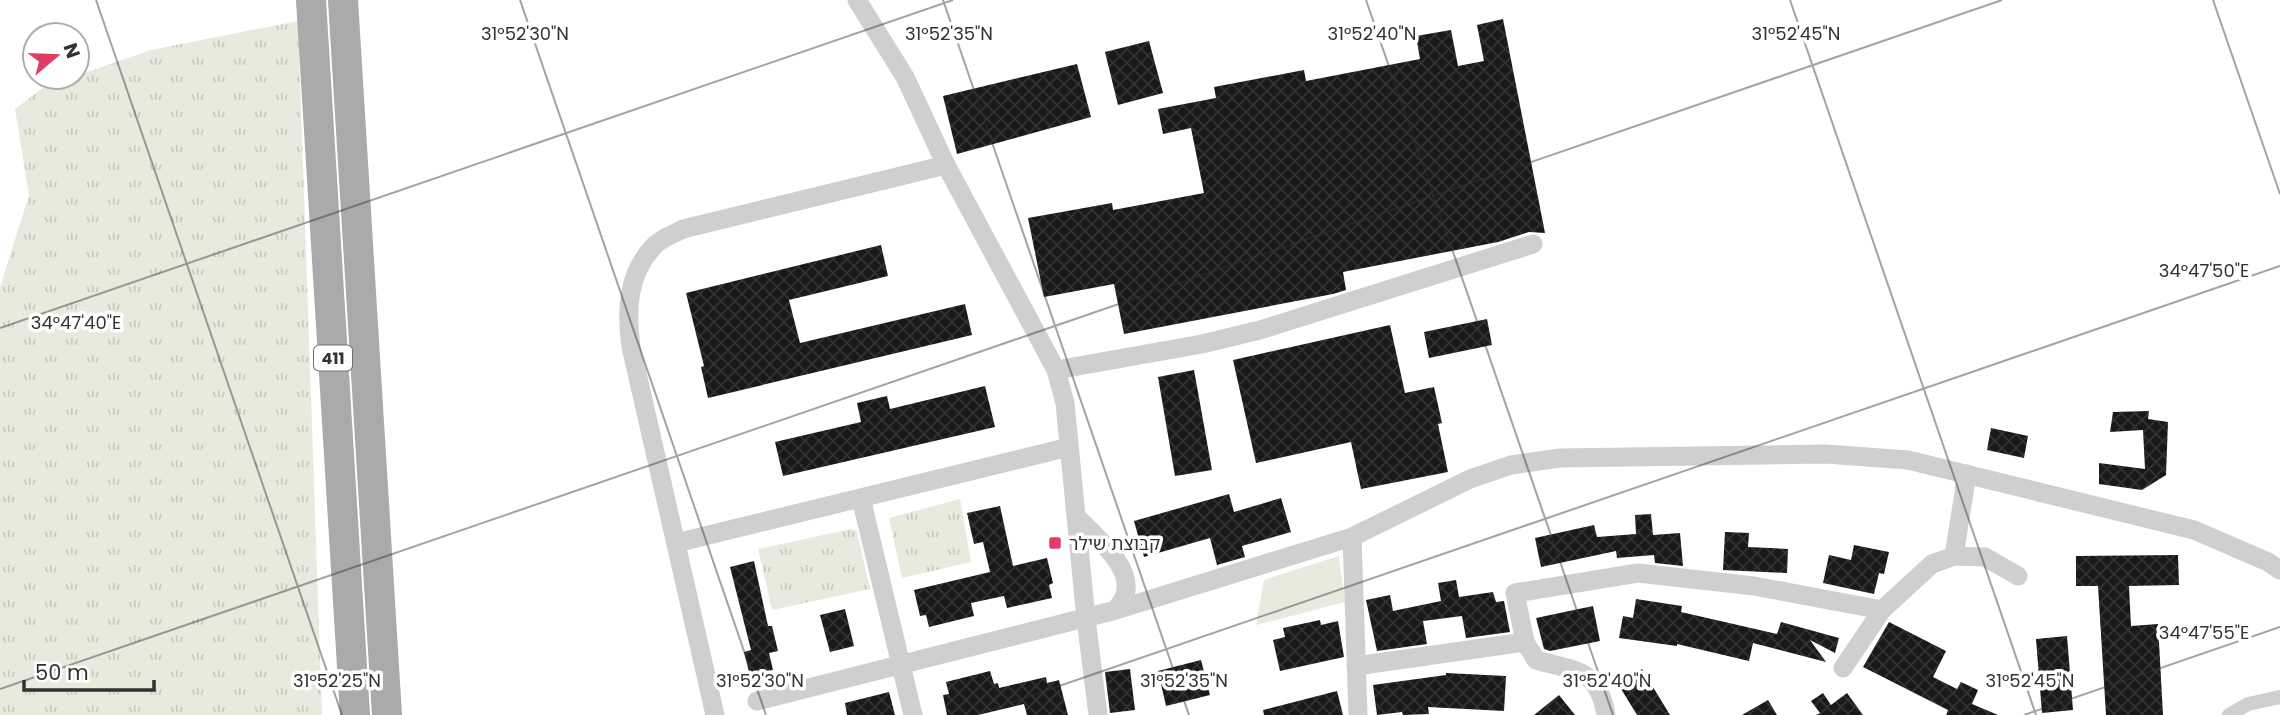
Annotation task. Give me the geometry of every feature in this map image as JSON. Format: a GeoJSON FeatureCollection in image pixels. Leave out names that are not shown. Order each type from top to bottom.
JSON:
{"type":"FeatureCollection","features":[{"type":"Feature","properties":{"kind":"main road","name":"411"},"geometry":{"type":"LineString","coordinates":[[311,0],[355,715]]}},
{"type":"Feature","properties":{"kind":"main road","name":"411"},"geometry":{"type":"LineString","coordinates":[[343,0],[387,715]]}},
{"type":"Feature","properties":{"kind":"street"},"geometry":{"type":"LineString","coordinates":[[857,0],[905,78],[946,165],[1056,370],[1065,403],[1098,715]]}},
{"type":"Feature","properties":{"kind":"street"},"geometry":{"type":"LineString","coordinates":[[715,715],[631,347],[627,319],[631,285],[656,243],[683,229],[946,165]]}},
{"type":"Feature","properties":{"kind":"street"},"geometry":{"type":"LineString","coordinates":[[1056,370],[1202,344],[1259,330],[1533,244]]}},
{"type":"Feature","properties":{"kind":"street"},"geometry":{"type":"LineString","coordinates":[[676,543],[1069,447]]}},
{"type":"Feature","properties":{"kind":"street"},"geometry":{"type":"LineString","coordinates":[[757,702],[1116,610],[1352,537],[1470,479],[1511,465],[1560,458],[1851,455],[1908,460],[2194,530],[2268,562],[2280,570]]}},
{"type":"Feature","properties":{"kind":"street"},"geometry":{"type":"LineString","coordinates":[[1954,556],[1966,474]]}},
{"type":"Feature","properties":{"kind":"street"},"geometry":{"type":"LineString","coordinates":[[861,498],[914,715]]}},
{"type":"Feature","properties":{"kind":"street"},"geometry":{"type":"LineString","coordinates":[[1076,516],[1113,555],[1125,579],[1125,595],[1116,610]]}},
{"type":"Feature","properties":{"kind":"street"},"geometry":{"type":"LineString","coordinates":[[1352,537],[1358,715]]}},
{"type":"Feature","properties":{"kind":"street"},"geometry":{"type":"LineString","coordinates":[[1843,668],[1882,610],[1932,564],[1954,556],[1985,557],[2018,576]]}},
{"type":"Feature","properties":{"kind":"street"},"geometry":{"type":"LineString","coordinates":[[1606,715],[1597,690],[1587,674],[1570,667],[1536,660],[1525,642],[1515,593],[1638,573],[1754,586],[1882,610]]}},
{"type":"Feature","properties":{"kind":"street"},"geometry":{"type":"LineString","coordinates":[[1356,666],[1525,642]]}},
{"type":"Feature","properties":{"kind":"street"},"geometry":{"type":"LineString","coordinates":[[2229,715],[2248,704],[2280,696]]}},
{"type":"Feature","properties":{"kind":"green space"},"geometry":{"type":"Polygon","coordinates":[[[298,21],[322,715],[0,715],[0,287],[29,195],[15,109],[39,91],[91,91],[91,71],[151,50],[298,21]]]}},
{"type":"Feature","properties":{"kind":"green space"},"geometry":{"type":"Polygon","coordinates":[[[960,499],[971,562],[902,578],[889,518],[960,499]]]}},
{"type":"Feature","properties":{"kind":"green space"},"geometry":{"type":"Polygon","coordinates":[[[851,529],[857,531],[870,589],[772,610],[758,549],[851,529]]]}},
{"type":"Feature","properties":{"kind":"green space"},"geometry":{"type":"Polygon","coordinates":[[[1339,556],[1345,602],[1256,625],[1264,580],[1339,556]]]}},
{"type":"Feature","properties":{"kind":"building"},"geometry":{"type":"Polygon","coordinates":[[[1503,19],[1545,233],[1529,232],[1498,242],[1343,272],[1346,290],[1333,294],[1124,334],[1114,284],[1044,297],[1028,218],[1112,203],[1113,210],[1204,193],[1191,128],[1163,134],[1158,109],[1216,98],[1214,87],[1304,70],[1306,81],[1420,59],[1416,36],[1451,30],[1458,66],[1484,61],[1477,25],[1503,19]]]}},
{"type":"Feature","properties":{"kind":"building"},"geometry":{"type":"Polygon","coordinates":[[[1149,41],[1163,93],[1118,105],[1105,52],[1149,41]]]}},
{"type":"Feature","properties":{"kind":"building"},"geometry":{"type":"Polygon","coordinates":[[[1077,64],[1091,117],[957,154],[943,96],[1077,64]]]}},
{"type":"Feature","properties":{"kind":"building"},"geometry":{"type":"Polygon","coordinates":[[[881,245],[888,276],[789,300],[800,343],[965,304],[972,335],[708,398],[701,367],[704,366],[686,293],[881,245]]]}},
{"type":"Feature","properties":{"kind":"building"},"geometry":{"type":"Polygon","coordinates":[[[1487,319],[1492,345],[1429,358],[1424,332],[1487,319]]]}},
{"type":"Feature","properties":{"kind":"building"},"geometry":{"type":"Polygon","coordinates":[[[1390,325],[1405,393],[1434,387],[1448,472],[1361,489],[1351,442],[1256,463],[1233,360],[1390,325]]]}},
{"type":"Feature","properties":{"kind":"building"},"geometry":{"type":"Polygon","coordinates":[[[1194,370],[1212,470],[1175,476],[1158,377],[1194,370]]]}},
{"type":"Feature","properties":{"kind":"building"},"geometry":{"type":"Polygon","coordinates":[[[985,386],[995,427],[783,476],[775,442],[861,422],[857,403],[887,396],[890,409],[985,386]]]}},
{"type":"Feature","properties":{"kind":"building"},"geometry":{"type":"Polygon","coordinates":[[[2149,411],[2148,419],[2168,422],[2166,475],[2142,490],[2099,484],[2099,463],[2145,469],[2143,430],[2110,432],[2113,412],[2149,411]]]}},
{"type":"Feature","properties":{"kind":"building"},"geometry":{"type":"Polygon","coordinates":[[[1991,428],[2028,436],[2024,458],[1987,450],[1991,428]]]}},
{"type":"Feature","properties":{"kind":"building"},"geometry":{"type":"Polygon","coordinates":[[[1229,494],[1234,512],[1281,498],[1291,532],[1242,546],[1245,557],[1217,565],[1210,538],[1144,557],[1134,521],[1229,494]]]}},
{"type":"Feature","properties":{"kind":"building"},"geometry":{"type":"Polygon","coordinates":[[[1000,506],[1013,566],[1047,558],[1053,583],[1049,585],[1052,598],[1007,608],[1004,596],[971,603],[974,616],[929,627],[926,615],[920,616],[914,590],[990,572],[983,542],[974,544],[967,513],[1000,506]]]}},
{"type":"Feature","properties":{"kind":"building"},"geometry":{"type":"Polygon","coordinates":[[[1651,514],[1653,535],[1680,533],[1683,566],[1655,563],[1654,555],[1617,558],[1616,551],[1541,567],[1535,538],[1594,525],[1597,537],[1636,534],[1635,515],[1651,514]]]}},
{"type":"Feature","properties":{"kind":"building"},"geometry":{"type":"Polygon","coordinates":[[[1725,532],[1749,533],[1748,547],[1788,549],[1787,573],[1723,570],[1725,532]]]}},
{"type":"Feature","properties":{"kind":"building"},"geometry":{"type":"Polygon","coordinates":[[[1854,545],[1889,552],[1884,574],[1879,573],[1874,594],[1823,583],[1829,555],[1851,560],[1854,545]]]}},
{"type":"Feature","properties":{"kind":"building"},"geometry":{"type":"Polygon","coordinates":[[[2178,555],[2179,585],[2129,586],[2131,626],[2158,624],[2163,715],[2106,715],[2098,586],[2076,586],[2076,556],[2178,555]]]}},
{"type":"Feature","properties":{"kind":"building"},"geometry":{"type":"Polygon","coordinates":[[[754,561],[768,626],[772,626],[778,651],[769,653],[773,670],[750,676],[744,652],[751,650],[730,567],[754,561]]]}},
{"type":"Feature","properties":{"kind":"building"},"geometry":{"type":"Polygon","coordinates":[[[1456,580],[1459,597],[1493,592],[1496,602],[1504,601],[1510,632],[1466,638],[1462,616],[1423,621],[1427,644],[1377,651],[1366,600],[1390,595],[1393,611],[1441,601],[1438,583],[1456,580]]]}},
{"type":"Feature","properties":{"kind":"building"},"geometry":{"type":"Polygon","coordinates":[[[1636,599],[1682,606],[1681,612],[1777,634],[1781,622],[1839,638],[1835,653],[1810,640],[1826,662],[1753,643],[1749,661],[1677,644],[1619,638],[1623,616],[1633,618],[1636,599]]]}},
{"type":"Feature","properties":{"kind":"building"},"geometry":{"type":"Polygon","coordinates":[[[1593,606],[1600,641],[1550,651],[1544,649],[1536,618],[1593,606]]]}},
{"type":"Feature","properties":{"kind":"building"},"geometry":{"type":"Polygon","coordinates":[[[845,609],[854,646],[830,652],[820,615],[845,609]]]}},
{"type":"Feature","properties":{"kind":"building"},"geometry":{"type":"Polygon","coordinates":[[[1320,620],[1321,625],[1338,621],[1344,657],[1280,671],[1273,640],[1285,637],[1283,628],[1320,620]]]}},
{"type":"Feature","properties":{"kind":"building"},"geometry":{"type":"Polygon","coordinates":[[[1889,622],[1946,651],[1933,677],[1957,689],[1961,682],[1978,690],[1972,704],[1998,715],[1946,715],[1948,710],[1863,667],[1889,622]]]}},
{"type":"Feature","properties":{"kind":"building"},"geometry":{"type":"Polygon","coordinates":[[[2067,636],[2073,710],[2042,713],[2036,639],[2067,636]]]}},
{"type":"Feature","properties":{"kind":"building"},"geometry":{"type":"Polygon","coordinates":[[[1201,660],[1210,695],[1166,706],[1158,671],[1201,660]]]}},
{"type":"Feature","properties":{"kind":"building"},"geometry":{"type":"Polygon","coordinates":[[[1130,669],[1135,710],[1110,713],[1105,672],[1130,669]]]}},
{"type":"Feature","properties":{"kind":"building"},"geometry":{"type":"Polygon","coordinates":[[[1642,669],[1670,715],[1637,715],[1618,684],[1642,669]]]}},
{"type":"Feature","properties":{"kind":"building"},"geometry":{"type":"Polygon","coordinates":[[[990,671],[994,684],[998,683],[999,688],[1046,677],[1047,683],[1059,680],[1068,715],[1027,715],[1024,704],[978,715],[947,715],[943,695],[949,694],[946,682],[990,671]]]}},
{"type":"Feature","properties":{"kind":"building"},"geometry":{"type":"Polygon","coordinates":[[[1446,673],[1506,676],[1504,711],[1428,707],[1429,714],[1403,715],[1402,712],[1377,715],[1373,685],[1446,673]]]}},
{"type":"Feature","properties":{"kind":"building"},"geometry":{"type":"Polygon","coordinates":[[[1337,691],[1343,715],[1264,715],[1263,710],[1337,691]]]}},
{"type":"Feature","properties":{"kind":"building"},"geometry":{"type":"Polygon","coordinates":[[[889,692],[895,715],[847,715],[845,703],[889,692]]]}},
{"type":"Feature","properties":{"kind":"building"},"geometry":{"type":"Polygon","coordinates":[[[1823,693],[1831,705],[1847,693],[1863,715],[1816,715],[1820,713],[1811,701],[1823,693]]]}},
{"type":"Feature","properties":{"kind":"building"},"geometry":{"type":"Polygon","coordinates":[[[1559,695],[1575,715],[1534,715],[1559,695]]]}},
{"type":"Feature","properties":{"kind":"building"},"geometry":{"type":"Polygon","coordinates":[[[1768,700],[1777,715],[1742,715],[1768,700]]]}},
{"type":"Feature","properties":{"kind":"place","name":"קבוצת שילר"},"geometry":{"type":"Point","coordinates":[1055,543]}}]}
